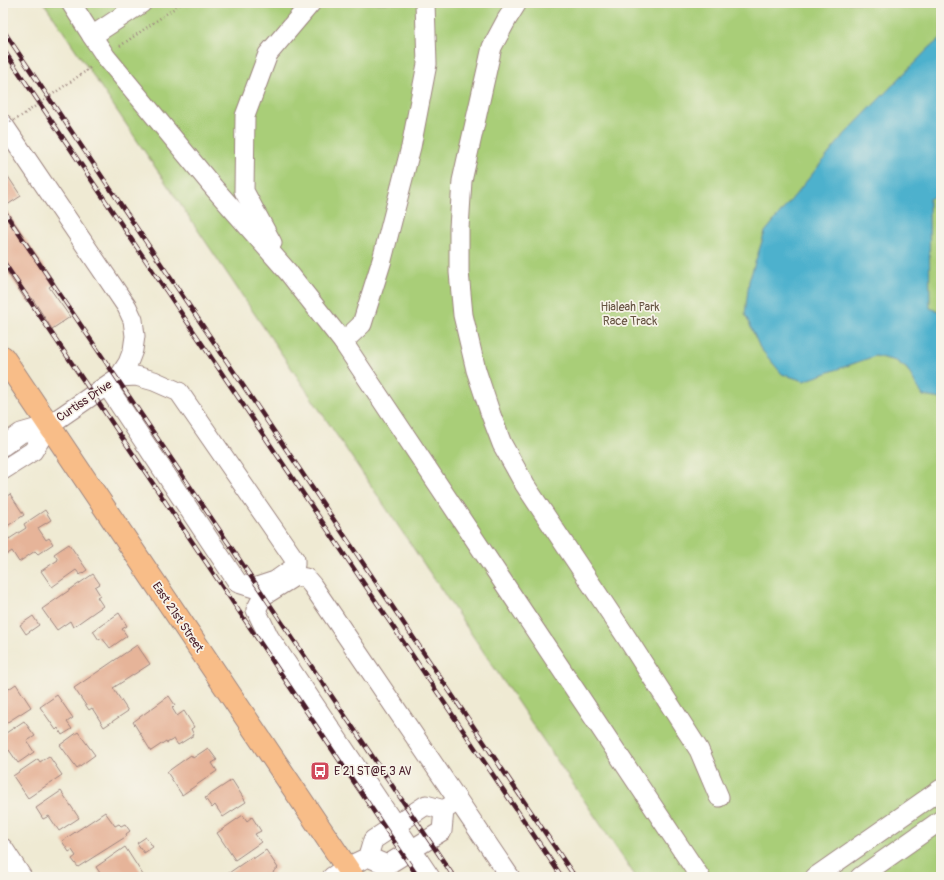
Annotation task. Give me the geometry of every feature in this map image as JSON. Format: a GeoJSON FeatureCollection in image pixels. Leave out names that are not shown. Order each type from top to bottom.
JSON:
{"type":"FeatureCollection","features":[{"type":"Feature","properties":{"kind":"main road","name":"East 21st Street"},"geometry":{"type":"LineString","coordinates":[[3,357],[344,874]]}},
{"type":"Feature","properties":{"kind":"street"},"geometry":{"type":"LineString","coordinates":[[71,3],[106,57],[214,188],[288,272],[343,342],[700,877]]}},
{"type":"Feature","properties":{"kind":"street"},"geometry":{"type":"LineString","coordinates":[[92,36],[142,3]]}},
{"type":"Feature","properties":{"kind":"street"},"geometry":{"type":"LineString","coordinates":[[288,272],[244,190],[245,116],[268,54],[312,3]]}},
{"type":"Feature","properties":{"kind":"street"},"geometry":{"type":"LineString","coordinates":[[343,342],[362,324],[382,260],[411,147],[427,64],[426,3]]}},
{"type":"Feature","properties":{"kind":"street"},"geometry":{"type":"LineString","coordinates":[[517,3],[492,47],[462,181],[459,228],[459,272],[463,315],[476,370],[502,444],[512,462],[537,503],[696,744],[719,797]]}},
{"type":"Feature","properties":{"kind":"street"},"geometry":{"type":"LineString","coordinates":[[3,125],[127,308],[133,320],[133,350],[130,357],[113,381]]}},
{"type":"Feature","properties":{"kind":"street"},"geometry":{"type":"LineString","coordinates":[[136,376],[154,381],[179,392],[295,560],[295,565],[292,569],[275,581],[254,588],[238,583],[113,381],[136,376]]}},
{"type":"Feature","properties":{"kind":"street","name":"Curtiss Drive"},"geometry":{"type":"LineString","coordinates":[[49,425],[113,381]]}},
{"type":"Feature","properties":{"kind":"street"},"geometry":{"type":"LineString","coordinates":[[3,446],[21,433],[49,425]]}},
{"type":"Feature","properties":{"kind":"street"},"geometry":{"type":"LineString","coordinates":[[3,470],[33,451],[49,425]]}},
{"type":"Feature","properties":{"kind":"street"},"geometry":{"type":"LineString","coordinates":[[430,877],[269,637],[256,610],[263,596],[295,576],[306,578],[312,585],[451,806],[510,877]]}},
{"type":"Feature","properties":{"kind":"street"},"geometry":{"type":"LineString","coordinates":[[815,877],[941,789]]}},
{"type":"Feature","properties":{"kind":"street"},"geometry":{"type":"LineString","coordinates":[[344,874],[368,857],[373,840],[426,805],[451,806]]}},
{"type":"Feature","properties":{"kind":"street"},"geometry":{"type":"LineString","coordinates":[[368,857],[387,865],[412,850],[442,831],[451,806]]}},
{"type":"Feature","properties":{"kind":"street"},"geometry":{"type":"LineString","coordinates":[[846,855],[861,877],[941,820]]}},
{"type":"Feature","properties":{"kind":"street"},"geometry":{"type":"LineString","coordinates":[[3,848],[22,877]]}},
{"type":"Feature","properties":{"kind":"path"},"geometry":{"type":"LineString","coordinates":[[3,125],[17,120],[182,3]]}},
{"type":"Feature","properties":{"kind":"green space","name":"Hialeah Park Race Track"},"geometry":{"type":"Polygon","coordinates":[[[44,3],[941,3],[941,877],[636,877],[44,3]]]}},
{"type":"Feature","properties":{"kind":"water"},"geometry":{"type":"Polygon","coordinates":[[[941,38],[941,193],[929,199],[930,308],[941,312],[941,399],[923,396],[907,369],[896,361],[875,356],[804,381],[782,374],[760,348],[745,314],[749,281],[765,232],[844,135],[928,49],[941,38]]]}},
{"type":"Feature","properties":{"kind":"building"},"geometry":{"type":"Polygon","coordinates":[[[3,169],[21,196],[4,207],[55,283],[49,287],[70,317],[52,329],[32,298],[27,302],[3,266],[3,169]]]}},
{"type":"Feature","properties":{"kind":"building"},"geometry":{"type":"Polygon","coordinates":[[[10,494],[24,515],[3,529],[3,499],[10,494]]]}},
{"type":"Feature","properties":{"kind":"building"},"geometry":{"type":"Polygon","coordinates":[[[45,510],[51,520],[38,528],[46,540],[49,538],[53,544],[38,554],[35,551],[19,562],[12,551],[3,557],[3,537],[6,535],[9,539],[26,528],[24,524],[45,510]]]}},
{"type":"Feature","properties":{"kind":"building"},"geometry":{"type":"Polygon","coordinates":[[[69,544],[87,570],[80,575],[76,570],[52,587],[41,571],[58,560],[54,554],[69,544]]]}},
{"type":"Feature","properties":{"kind":"building"},"geometry":{"type":"Polygon","coordinates":[[[93,574],[100,584],[95,587],[100,595],[97,597],[103,606],[73,627],[70,621],[57,630],[42,609],[93,574]]]}},
{"type":"Feature","properties":{"kind":"building"},"geometry":{"type":"Polygon","coordinates":[[[119,613],[127,626],[122,629],[127,636],[110,648],[102,638],[99,640],[93,631],[119,613]]]}},
{"type":"Feature","properties":{"kind":"building"},"geometry":{"type":"Polygon","coordinates":[[[33,616],[39,625],[26,634],[20,625],[33,616]]]}},
{"type":"Feature","properties":{"kind":"building"},"geometry":{"type":"Polygon","coordinates":[[[137,645],[150,664],[113,688],[128,711],[104,727],[92,708],[89,710],[74,688],[137,645]]]}},
{"type":"Feature","properties":{"kind":"building"},"geometry":{"type":"Polygon","coordinates":[[[16,684],[31,707],[3,725],[3,693],[16,684]]]}},
{"type":"Feature","properties":{"kind":"building"},"geometry":{"type":"Polygon","coordinates":[[[57,695],[73,718],[67,722],[72,729],[62,735],[58,728],[56,730],[40,707],[57,695]]]}},
{"type":"Feature","properties":{"kind":"building"},"geometry":{"type":"Polygon","coordinates":[[[169,696],[175,705],[172,708],[177,716],[184,711],[194,727],[191,729],[194,735],[178,745],[174,739],[167,743],[166,741],[151,751],[133,722],[169,696]]]}},
{"type":"Feature","properties":{"kind":"building"},"geometry":{"type":"Polygon","coordinates":[[[24,721],[35,736],[27,741],[34,752],[18,763],[9,750],[4,753],[3,752],[3,735],[24,721]]]}},
{"type":"Feature","properties":{"kind":"building"},"geometry":{"type":"Polygon","coordinates":[[[78,732],[95,755],[77,768],[60,745],[78,732]]]}},
{"type":"Feature","properties":{"kind":"building"},"geometry":{"type":"Polygon","coordinates":[[[208,748],[217,760],[212,763],[217,771],[182,795],[167,772],[191,755],[193,758],[208,748]]]}},
{"type":"Feature","properties":{"kind":"building"},"geometry":{"type":"Polygon","coordinates":[[[49,756],[62,775],[28,798],[13,776],[38,759],[40,762],[49,756]]]}},
{"type":"Feature","properties":{"kind":"building"},"geometry":{"type":"Polygon","coordinates":[[[232,780],[246,802],[223,817],[215,805],[212,808],[205,798],[232,780]]]}},
{"type":"Feature","properties":{"kind":"building"},"geometry":{"type":"Polygon","coordinates":[[[61,791],[79,818],[59,831],[49,816],[43,819],[36,808],[61,791]]]}},
{"type":"Feature","properties":{"kind":"building"},"geometry":{"type":"Polygon","coordinates":[[[105,812],[115,826],[125,824],[130,831],[126,834],[127,836],[78,867],[72,859],[76,856],[72,850],[69,852],[62,841],[105,812]]]}},
{"type":"Feature","properties":{"kind":"building"},"geometry":{"type":"Polygon","coordinates":[[[243,815],[247,821],[252,817],[261,831],[255,834],[261,842],[235,860],[217,833],[243,815]]]}},
{"type":"Feature","properties":{"kind":"building"},"geometry":{"type":"Polygon","coordinates":[[[146,837],[153,847],[144,853],[137,843],[146,837]]]}},
{"type":"Feature","properties":{"kind":"building"},"geometry":{"type":"Polygon","coordinates":[[[125,847],[143,875],[140,877],[95,877],[100,873],[96,867],[125,847]]]}},
{"type":"Feature","properties":{"kind":"building"},"geometry":{"type":"Polygon","coordinates":[[[266,850],[278,868],[271,876],[269,874],[265,877],[223,877],[252,857],[253,859],[266,850]]]}},
{"type":"Feature","properties":{"kind":"railway"},"geometry":{"type":"LineString","coordinates":[[3,30],[575,877]]}},
{"type":"Feature","properties":{"kind":"railway"},"geometry":{"type":"LineString","coordinates":[[3,49],[562,877]]}},
{"type":"Feature","properties":{"kind":"railway"},"geometry":{"type":"LineString","coordinates":[[3,210],[454,877]]}},
{"type":"Feature","properties":{"kind":"railway"},"geometry":{"type":"LineString","coordinates":[[3,261],[418,877]]}},
{"type":"Feature","properties":{"kind":"place","name":"E 21 ST@E 3 AV"},"geometry":{"type":"Point","coordinates":[320,771]}}]}
